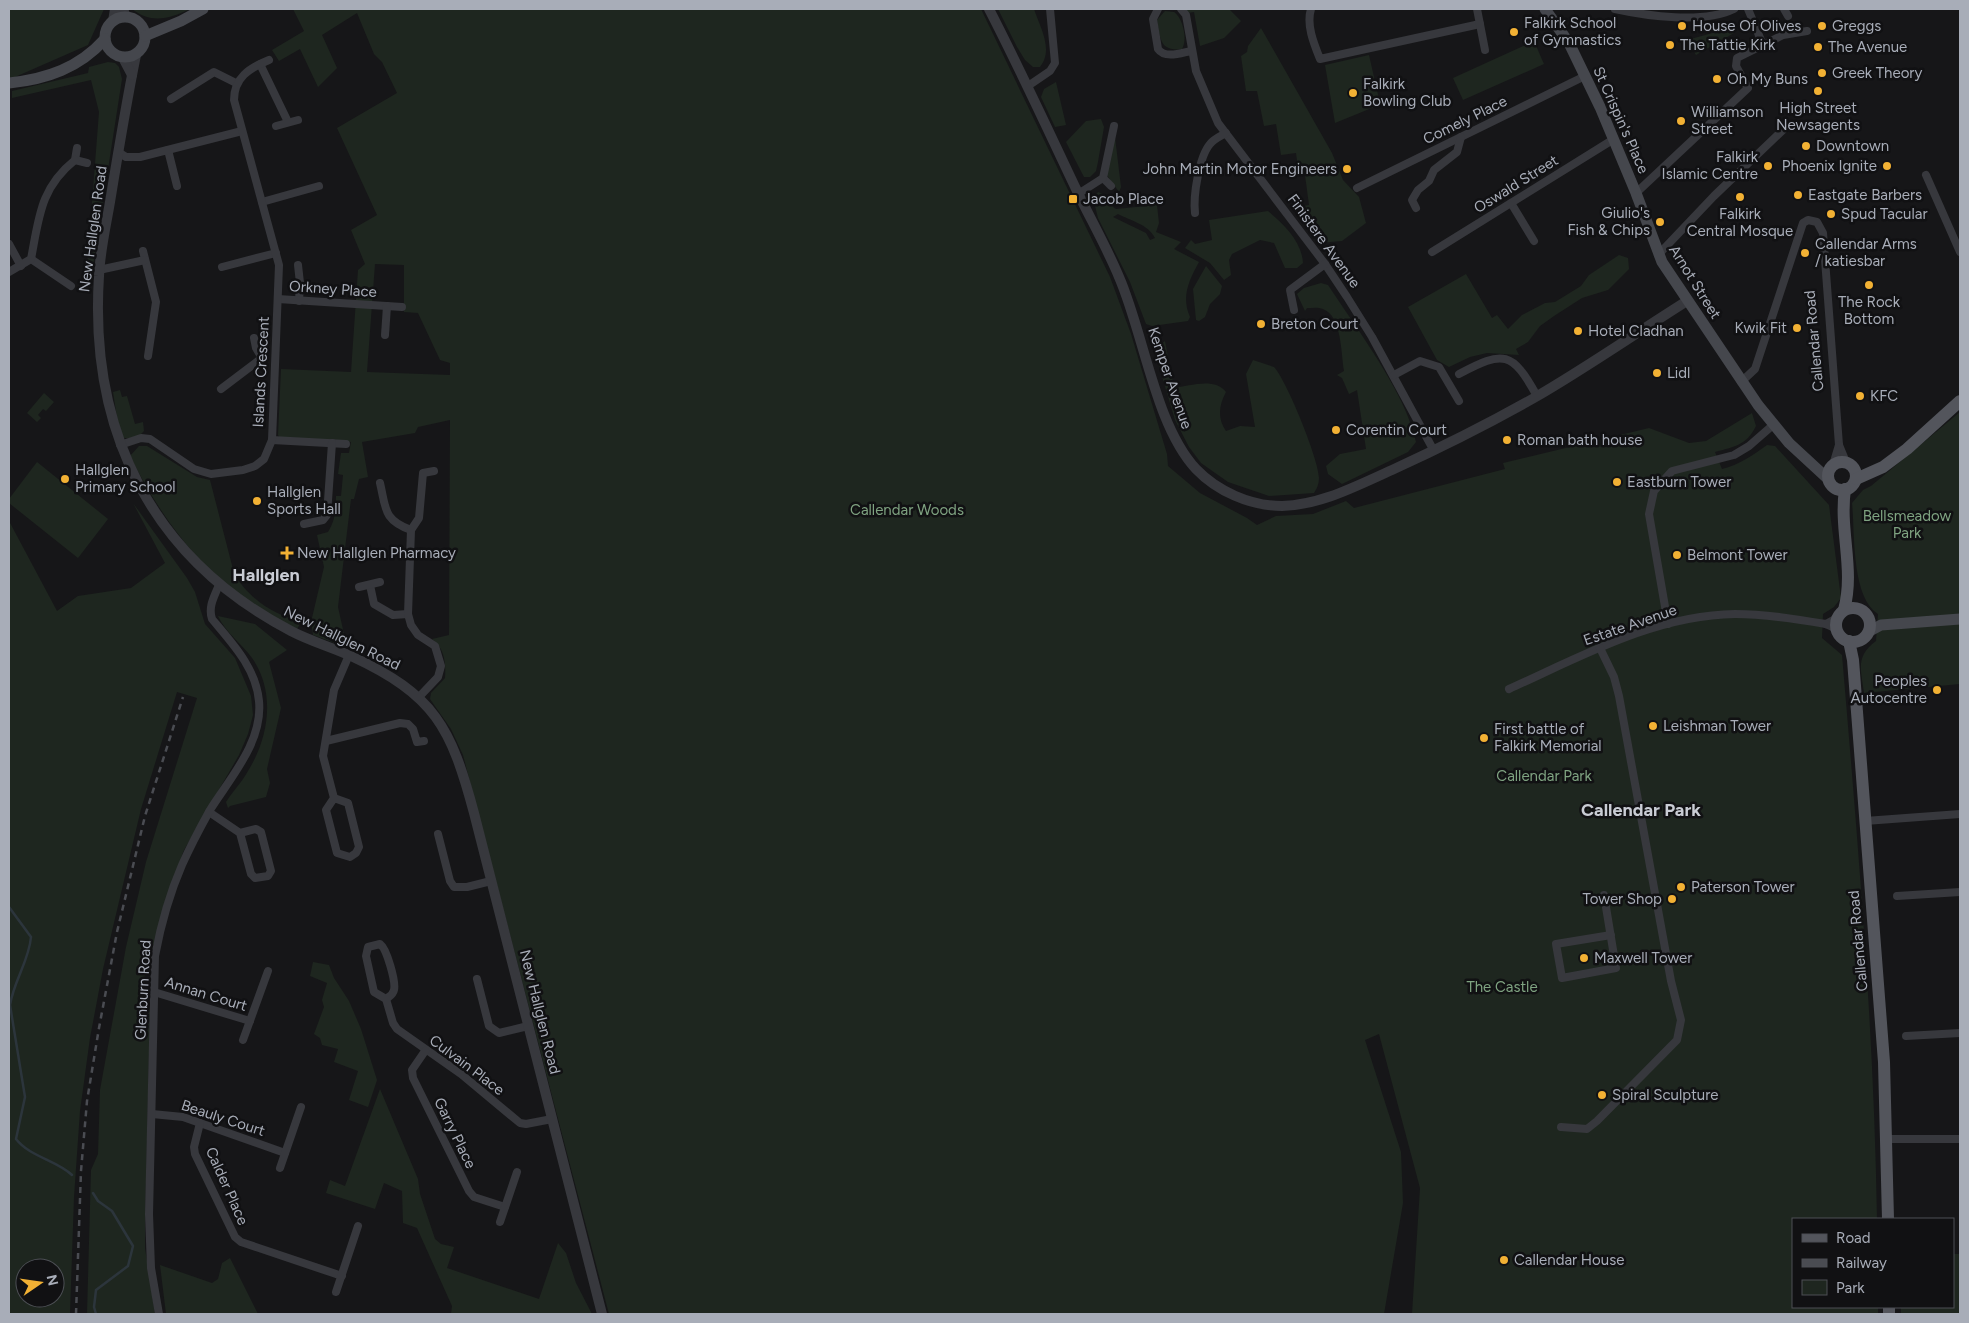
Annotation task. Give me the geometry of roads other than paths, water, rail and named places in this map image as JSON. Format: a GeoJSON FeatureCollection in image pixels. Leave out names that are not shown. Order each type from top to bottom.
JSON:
{"type":"FeatureCollection","features":[{"type":"Feature","properties":{"kind":"main road"},"geometry":{"type":"LineString","coordinates":[[144,32],[160,29],[182,21],[203,9]]}},
{"type":"Feature","properties":{"kind":"main road","name":"St Crispin's Place"},"geometry":{"type":"LineString","coordinates":[[1545,9],[1569,43],[1614,139],[1636,193]]}},
{"type":"Feature","properties":{"kind":"main road"},"geometry":{"type":"LineString","coordinates":[[124,13],[136,20],[144,32],[143,47],[136,55],[124,58],[115,55],[107,44],[106,29],[113,21],[124,13]]}},
{"type":"Feature","properties":{"kind":"main road"},"geometry":{"type":"LineString","coordinates":[[9,83],[56,74],[71,68],[107,44]]}},
{"type":"Feature","properties":{"kind":"main road","name":"Arnot Street"},"geometry":{"type":"LineString","coordinates":[[1636,193],[1658,255],[1740,382],[1773,425],[1816,467],[1834,478]]}},
{"type":"Feature","properties":{"kind":"main road"},"geometry":{"type":"LineString","coordinates":[[1834,478],[1852,470],[1870,472],[1883,467],[1907,450],[1960,401]]}},
{"type":"Feature","properties":{"kind":"main road"},"geometry":{"type":"LineString","coordinates":[[1834,478],[1852,486],[1852,470]]}},
{"type":"Feature","properties":{"kind":"main road"},"geometry":{"type":"LineString","coordinates":[[1834,478],[1842,509],[1850,590],[1866,615]]}},
{"type":"Feature","properties":{"kind":"main road"},"geometry":{"type":"LineString","coordinates":[[1850,590],[1836,620],[1841,637],[1859,638],[1881,626],[1960,619]]}},
{"type":"Feature","properties":{"kind":"main road"},"geometry":{"type":"LineString","coordinates":[[1836,620],[1854,608],[1881,626]]}},
{"type":"Feature","properties":{"kind":"main road","name":"Callendar Road"},"geometry":{"type":"LineString","coordinates":[[1866,615],[1853,660],[1884,1062],[1888,1218]]}},
{"type":"Feature","properties":{"kind":"street"},"geometry":{"type":"LineString","coordinates":[[113,21],[115,9]]}},
{"type":"Feature","properties":{"kind":"street","name":"Kemper Avenue"},"geometry":{"type":"LineString","coordinates":[[990,9],[1120,278],[1163,411],[1174,436],[1184,455],[1212,482],[1235,496],[1257,503],[1280,506],[1300,505],[1340,493],[1434,451],[1537,396],[1687,301]]}},
{"type":"Feature","properties":{"kind":"street"},"geometry":{"type":"LineString","coordinates":[[1028,86],[1050,71],[1055,64],[1050,9]]}},
{"type":"Feature","properties":{"kind":"street"},"geometry":{"type":"LineString","coordinates":[[1158,9],[1153,18],[1158,49],[1161,54],[1191,51]]}},
{"type":"Feature","properties":{"kind":"street","name":"Finistere Avenue"},"geometry":{"type":"LineString","coordinates":[[1181,9],[1186,15],[1191,51],[1202,89],[1218,123],[1325,264],[1360,317],[1394,375],[1434,451]]}},
{"type":"Feature","properties":{"kind":"street"},"geometry":{"type":"LineString","coordinates":[[1311,9],[1309,15],[1312,39],[1320,59],[1480,24]]}},
{"type":"Feature","properties":{"kind":"street"},"geometry":{"type":"LineString","coordinates":[[1477,9],[1485,50]]}},
{"type":"Feature","properties":{"kind":"street"},"geometry":{"type":"LineString","coordinates":[[1615,9],[1668,12],[1700,17],[1734,9]]}},
{"type":"Feature","properties":{"kind":"street"},"geometry":{"type":"LineString","coordinates":[[1748,9],[1762,45]]}},
{"type":"Feature","properties":{"kind":"street"},"geometry":{"type":"LineString","coordinates":[[1636,193],[1748,88],[1736,63],[1737,58],[1783,35],[1807,31]]}},
{"type":"Feature","properties":{"kind":"street","name":"New Hallglen Road"},"geometry":{"type":"LineString","coordinates":[[136,55],[99,270],[98,329],[100,363],[106,397],[120,445],[148,502],[185,552],[219,586],[266,618],[349,656],[402,683],[419,697],[439,721],[455,750],[491,881],[602,1314]]}},
{"type":"Feature","properties":{"kind":"street"},"geometry":{"type":"LineString","coordinates":[[124,58],[132,75]]}},
{"type":"Feature","properties":{"kind":"street"},"geometry":{"type":"LineString","coordinates":[[171,99],[214,72],[236,83],[242,76],[269,60]]}},
{"type":"Feature","properties":{"kind":"street"},"geometry":{"type":"LineString","coordinates":[[260,64],[288,122]]}},
{"type":"Feature","properties":{"kind":"street","name":"Comely Place"},"geometry":{"type":"LineString","coordinates":[[1357,188],[1585,76]]}},
{"type":"Feature","properties":{"kind":"street","name":"Islands Crescent"},"geometry":{"type":"LineString","coordinates":[[120,445],[141,438],[150,439],[194,469],[211,474],[244,470],[255,466],[264,460],[272,440],[274,359],[280,278],[276,253],[234,100],[236,83]]}},
{"type":"Feature","properties":{"kind":"street"},"geometry":{"type":"LineString","coordinates":[[276,126],[298,120]]}},
{"type":"Feature","properties":{"kind":"street"},"geometry":{"type":"LineString","coordinates":[[1078,194],[1103,178],[1114,126]]}},
{"type":"Feature","properties":{"kind":"street"},"geometry":{"type":"LineString","coordinates":[[1658,255],[1714,196],[1786,127]]}},
{"type":"Feature","properties":{"kind":"street"},"geometry":{"type":"LineString","coordinates":[[118,152],[133,158],[242,131]]}},
{"type":"Feature","properties":{"kind":"street"},"geometry":{"type":"LineString","coordinates":[[1195,213],[1194,200],[1205,153],[1210,143],[1226,133]]}},
{"type":"Feature","properties":{"kind":"street"},"geometry":{"type":"LineString","coordinates":[[1416,208],[1412,200],[1418,190],[1429,181],[1434,170],[1456,152],[1461,137]]}},
{"type":"Feature","properties":{"kind":"street","name":"Oswald Street"},"geometry":{"type":"LineString","coordinates":[[1432,252],[1614,139]]}},
{"type":"Feature","properties":{"kind":"street"},"geometry":{"type":"LineString","coordinates":[[9,272],[31,259],[43,200],[62,170],[75,160],[76,148]]}},
{"type":"Feature","properties":{"kind":"street"},"geometry":{"type":"LineString","coordinates":[[168,150],[177,186]]}},
{"type":"Feature","properties":{"kind":"street"},"geometry":{"type":"LineString","coordinates":[[75,160],[87,163]]}},
{"type":"Feature","properties":{"kind":"street"},"geometry":{"type":"LineString","coordinates":[[1926,175],[1960,252]]}},
{"type":"Feature","properties":{"kind":"street"},"geometry":{"type":"LineString","coordinates":[[1103,178],[1111,186]]}},
{"type":"Feature","properties":{"kind":"street"},"geometry":{"type":"LineString","coordinates":[[262,202],[319,186]]}},
{"type":"Feature","properties":{"kind":"street"},"geometry":{"type":"LineString","coordinates":[[1511,203],[1534,242]]}},
{"type":"Feature","properties":{"kind":"street","name":"Callendar Road"},"geometry":{"type":"LineString","coordinates":[[1740,382],[1755,369],[1803,222],[1813,220],[1822,229],[1839,445],[1834,478]]}},
{"type":"Feature","properties":{"kind":"street"},"geometry":{"type":"LineString","coordinates":[[9,244],[21,266]]}},
{"type":"Feature","properties":{"kind":"street"},"geometry":{"type":"LineString","coordinates":[[143,251],[156,302],[148,356]]}},
{"type":"Feature","properties":{"kind":"street"},"geometry":{"type":"LineString","coordinates":[[222,267],[276,253]]}},
{"type":"Feature","properties":{"kind":"street"},"geometry":{"type":"LineString","coordinates":[[31,259],[71,286]]}},
{"type":"Feature","properties":{"kind":"street"},"geometry":{"type":"LineString","coordinates":[[99,270],[145,260]]}},
{"type":"Feature","properties":{"kind":"street"},"geometry":{"type":"LineString","coordinates":[[1294,310],[1290,290],[1325,264]]}},
{"type":"Feature","properties":{"kind":"street"},"geometry":{"type":"LineString","coordinates":[[298,265],[299,301]]}},
{"type":"Feature","properties":{"kind":"street","name":"Orkney Place"},"geometry":{"type":"LineString","coordinates":[[278,299],[402,307]]}},
{"type":"Feature","properties":{"kind":"street","name":"Orkney Place"},"geometry":{"type":"LineString","coordinates":[[385,335],[387,306]]}},
{"type":"Feature","properties":{"kind":"street"},"geometry":{"type":"LineString","coordinates":[[254,338],[256,348],[262,358]]}},
{"type":"Feature","properties":{"kind":"street"},"geometry":{"type":"LineString","coordinates":[[221,389],[262,358],[274,359]]}},
{"type":"Feature","properties":{"kind":"street"},"geometry":{"type":"LineString","coordinates":[[1459,374],[1492,358],[1514,362],[1522,369],[1537,396]]}},
{"type":"Feature","properties":{"kind":"street"},"geometry":{"type":"LineString","coordinates":[[1394,375],[1420,361],[1439,367],[1460,401]]}},
{"type":"Feature","properties":{"kind":"street"},"geometry":{"type":"LineString","coordinates":[[1668,624],[1649,514],[1654,491],[1672,471],[1734,455],[1749,446],[1773,425]]}},
{"type":"Feature","properties":{"kind":"street"},"geometry":{"type":"LineString","coordinates":[[272,440],[346,444]]}},
{"type":"Feature","properties":{"kind":"street"},"geometry":{"type":"LineString","coordinates":[[304,524],[323,520],[327,515],[332,443]]}},
{"type":"Feature","properties":{"kind":"street","name":"Callendar Road"},"geometry":{"type":"LineString","coordinates":[[1839,445],[1852,470]]}},
{"type":"Feature","properties":{"kind":"street"},"geometry":{"type":"LineString","coordinates":[[419,697],[438,676],[440,666],[435,646],[418,635],[411,625],[408,614],[411,530],[419,518],[423,473],[434,471]]}},
{"type":"Feature","properties":{"kind":"street"},"geometry":{"type":"LineString","coordinates":[[380,482],[387,515],[397,525],[411,530]]}},
{"type":"Feature","properties":{"kind":"street"},"geometry":{"type":"LineString","coordinates":[[360,587],[380,582]]}},
{"type":"Feature","properties":{"kind":"street"},"geometry":{"type":"LineString","coordinates":[[370,584],[374,604],[393,615],[408,614]]}},
{"type":"Feature","properties":{"kind":"street","name":"Glenburn Road"},"geometry":{"type":"LineString","coordinates":[[160,1314],[151,1268],[149,1214],[154,992],[156,956],[162,917],[182,864],[209,812],[250,745],[258,723],[259,701],[254,680],[244,660],[212,620],[210,614],[210,608],[219,586]]}},
{"type":"Feature","properties":{"kind":"street","name":"Estate Avenue"},"geometry":{"type":"LineString","coordinates":[[1509,689],[1600,648],[1668,624],[1721,615],[1742,614],[1836,620]]}},
{"type":"Feature","properties":{"kind":"street"},"geometry":{"type":"LineString","coordinates":[[1561,1127],[1587,1129],[1597,1121],[1674,1045],[1681,1027],[1680,1012],[1671,981],[1619,696],[1614,677],[1600,648]]}},
{"type":"Feature","properties":{"kind":"street"},"geometry":{"type":"LineString","coordinates":[[334,798],[348,803],[359,847],[356,853],[350,857],[337,853],[326,810],[334,798],[323,756],[334,690],[349,656]]}},
{"type":"Feature","properties":{"kind":"street"},"geometry":{"type":"LineString","coordinates":[[326,741],[400,723],[408,724],[413,729],[417,742],[424,741]]}},
{"type":"Feature","properties":{"kind":"street"},"geometry":{"type":"LineString","coordinates":[[209,812],[240,833],[251,874],[255,878],[268,876],[271,871],[261,832],[256,830],[240,833]]}},
{"type":"Feature","properties":{"kind":"street"},"geometry":{"type":"LineString","coordinates":[[1865,821],[1960,814]]}},
{"type":"Feature","properties":{"kind":"street"},"geometry":{"type":"LineString","coordinates":[[438,834],[454,887],[467,887],[491,881]]}},
{"type":"Feature","properties":{"kind":"street"},"geometry":{"type":"LineString","coordinates":[[1897,896],[1960,892]]}},
{"type":"Feature","properties":{"kind":"street"},"geometry":{"type":"LineString","coordinates":[[1604,895],[1611,935],[1616,968],[1562,978],[1556,944],[1611,935]]}},
{"type":"Feature","properties":{"kind":"street","name":"Culvain Place"},"geometry":{"type":"LineString","coordinates":[[386,999],[393,994],[395,987],[386,950],[380,944],[368,947],[366,956],[374,992],[386,999],[393,1023],[426,1051],[461,1074],[520,1123],[526,1124],[552,1119]]}},
{"type":"Feature","properties":{"kind":"street","name":"Annan Court"},"geometry":{"type":"LineString","coordinates":[[243,1040],[268,971]]}},
{"type":"Feature","properties":{"kind":"street"},"geometry":{"type":"LineString","coordinates":[[477,979],[489,1026],[499,1033],[528,1026]]}},
{"type":"Feature","properties":{"kind":"street","name":"Annan Court"},"geometry":{"type":"LineString","coordinates":[[154,992],[250,1021]]}},
{"type":"Feature","properties":{"kind":"street"},"geometry":{"type":"LineString","coordinates":[[1906,1036],[1960,1033]]}},
{"type":"Feature","properties":{"kind":"street","name":"Garry Place"},"geometry":{"type":"LineString","coordinates":[[426,1051],[412,1070],[413,1078],[463,1181],[474,1197],[505,1207]]}},
{"type":"Feature","properties":{"kind":"street"},"geometry":{"type":"LineString","coordinates":[[280,1168],[301,1107]]}},
{"type":"Feature","properties":{"kind":"street","name":"Beauly Court"},"geometry":{"type":"LineString","coordinates":[[152,1114],[183,1117],[285,1153]]}},
{"type":"Feature","properties":{"kind":"street","name":"Calder Place"},"geometry":{"type":"LineString","coordinates":[[200,1123],[195,1154],[235,1237],[241,1242],[342,1276]]}},
{"type":"Feature","properties":{"kind":"street"},"geometry":{"type":"LineString","coordinates":[[1887,1139],[1960,1139]]}},
{"type":"Feature","properties":{"kind":"street"},"geometry":{"type":"LineString","coordinates":[[500,1222],[517,1172]]}},
{"type":"Feature","properties":{"kind":"street"},"geometry":{"type":"LineString","coordinates":[[336,1292],[358,1226]]}},
{"type":"Feature","properties":{"kind":"waterway"},"geometry":{"type":"LineString","coordinates":[[9,907],[31,937],[30,946],[10,1005],[25,1097],[16,1139],[28,1150],[72,1175]]}},
{"type":"Feature","properties":{"kind":"waterway"},"geometry":{"type":"LineString","coordinates":[[93,1193],[98,1201],[112,1211],[133,1246],[128,1266],[96,1290],[94,1307],[96,1314]]}},
{"type":"Feature","properties":{"kind":"railway"},"geometry":{"type":"LineString","coordinates":[[76,1314],[81,1171],[87,1101],[99,1028],[117,932],[145,816],[183,697]]}},
{"type":"Feature","properties":{"kind":"place","name":"House Of Olives"},"geometry":{"type":"Point","coordinates":[1682,26]}},
{"type":"Feature","properties":{"kind":"place","name":"Greggs"},"geometry":{"type":"Point","coordinates":[1822,26]}},
{"type":"Feature","properties":{"kind":"place","name":"Falkirk School of Gymnastics"},"geometry":{"type":"Point","coordinates":[1514,32]}},
{"type":"Feature","properties":{"kind":"place","name":"The Tattie Kirk"},"geometry":{"type":"Point","coordinates":[1670,45]}},
{"type":"Feature","properties":{"kind":"place","name":"The Avenue"},"geometry":{"type":"Point","coordinates":[1818,47]}},
{"type":"Feature","properties":{"kind":"place","name":"Greek Theory"},"geometry":{"type":"Point","coordinates":[1822,73]}},
{"type":"Feature","properties":{"kind":"place","name":"Oh My Buns"},"geometry":{"type":"Point","coordinates":[1717,79]}},
{"type":"Feature","properties":{"kind":"place","name":"High Street Newsagents"},"geometry":{"type":"Point","coordinates":[1818,91]}},
{"type":"Feature","properties":{"kind":"place","name":"Falkirk Bowling Club"},"geometry":{"type":"Point","coordinates":[1353,93]}},
{"type":"Feature","properties":{"kind":"place","name":"Williamson Street"},"geometry":{"type":"Point","coordinates":[1681,121]}},
{"type":"Feature","properties":{"kind":"place","name":"Downtown"},"geometry":{"type":"Point","coordinates":[1806,146]}},
{"type":"Feature","properties":{"kind":"place","name":"Falkirk Islamic Centre"},"geometry":{"type":"Point","coordinates":[1768,166]}},
{"type":"Feature","properties":{"kind":"place","name":"Phoenix Ignite"},"geometry":{"type":"Point","coordinates":[1887,166]}},
{"type":"Feature","properties":{"kind":"place","name":"John Martin Motor Engineers"},"geometry":{"type":"Point","coordinates":[1347,169]}},
{"type":"Feature","properties":{"kind":"place","name":"Eastgate Barbers"},"geometry":{"type":"Point","coordinates":[1798,195]}},
{"type":"Feature","properties":{"kind":"place","name":"Falkirk Central Mosque"},"geometry":{"type":"Point","coordinates":[1740,197]}},
{"type":"Feature","properties":{"kind":"place","name":"Jacob Place"},"geometry":{"type":"Point","coordinates":[1073,199]}},
{"type":"Feature","properties":{"kind":"place","name":"Spud Tacular"},"geometry":{"type":"Point","coordinates":[1831,214]}},
{"type":"Feature","properties":{"kind":"place","name":"Giulio's Fish & Chips"},"geometry":{"type":"Point","coordinates":[1660,222]}},
{"type":"Feature","properties":{"kind":"place","name":"Callendar Arms / katiesbar"},"geometry":{"type":"Point","coordinates":[1805,253]}},
{"type":"Feature","properties":{"kind":"place","name":"The Rock Bottom"},"geometry":{"type":"Point","coordinates":[1869,285]}},
{"type":"Feature","properties":{"kind":"place","name":"Breton Court"},"geometry":{"type":"Point","coordinates":[1261,324]}},
{"type":"Feature","properties":{"kind":"place","name":"Kwik Fit"},"geometry":{"type":"Point","coordinates":[1797,328]}},
{"type":"Feature","properties":{"kind":"place","name":"Hotel Cladhan"},"geometry":{"type":"Point","coordinates":[1578,331]}},
{"type":"Feature","properties":{"kind":"place","name":"Lidl"},"geometry":{"type":"Point","coordinates":[1657,373]}},
{"type":"Feature","properties":{"kind":"place","name":"KFC"},"geometry":{"type":"Point","coordinates":[1860,396]}},
{"type":"Feature","properties":{"kind":"place","name":"Corentin Court"},"geometry":{"type":"Point","coordinates":[1336,430]}},
{"type":"Feature","properties":{"kind":"place","name":"Roman bath house"},"geometry":{"type":"Point","coordinates":[1507,440]}},
{"type":"Feature","properties":{"kind":"place","name":"Hallglen Primary School"},"geometry":{"type":"Point","coordinates":[65,479]}},
{"type":"Feature","properties":{"kind":"place","name":"Eastburn Tower"},"geometry":{"type":"Point","coordinates":[1617,482]}},
{"type":"Feature","properties":{"kind":"place","name":"Hallglen Sports Hall"},"geometry":{"type":"Point","coordinates":[257,501]}},
{"type":"Feature","properties":{"kind":"place","name":"New Hallglen Pharmacy"},"geometry":{"type":"Point","coordinates":[287,553]}},
{"type":"Feature","properties":{"kind":"place","name":"Belmont Tower"},"geometry":{"type":"Point","coordinates":[1677,555]}},
{"type":"Feature","properties":{"kind":"place","name":"Peoples Autocentre"},"geometry":{"type":"Point","coordinates":[1937,690]}},
{"type":"Feature","properties":{"kind":"place","name":"Leishman Tower"},"geometry":{"type":"Point","coordinates":[1653,726]}},
{"type":"Feature","properties":{"kind":"place","name":"First battle of Falkirk Memorial"},"geometry":{"type":"Point","coordinates":[1484,738]}},
{"type":"Feature","properties":{"kind":"place","name":"Paterson Tower"},"geometry":{"type":"Point","coordinates":[1681,887]}},
{"type":"Feature","properties":{"kind":"place","name":"Tower Shop"},"geometry":{"type":"Point","coordinates":[1672,899]}},
{"type":"Feature","properties":{"kind":"place","name":"Maxwell Tower"},"geometry":{"type":"Point","coordinates":[1584,958]}},
{"type":"Feature","properties":{"kind":"place","name":"Spiral Sculpture"},"geometry":{"type":"Point","coordinates":[1602,1095]}},
{"type":"Feature","properties":{"kind":"place","name":"Callendar House"},"geometry":{"type":"Point","coordinates":[1504,1260]}},
{"type":"Feature","properties":{"kind":"district","name":"Hallglen"},"geometry":{"type":"Point","coordinates":[266,575]}},
{"type":"Feature","properties":{"kind":"district","name":"Callendar Park"},"geometry":{"type":"Point","coordinates":[1641,810]}},
{"type":"Feature","properties":{"kind":"park label","name":"Callendar Woods"},"geometry":{"type":"Point","coordinates":[907,510]}},
{"type":"Feature","properties":{"kind":"park label","name":"Bellsmeadow Park"},"geometry":{"type":"Point","coordinates":[1907,524]}},
{"type":"Feature","properties":{"kind":"park label","name":"The Castle"},"geometry":{"type":"Point","coordinates":[1502,987]}}]}
